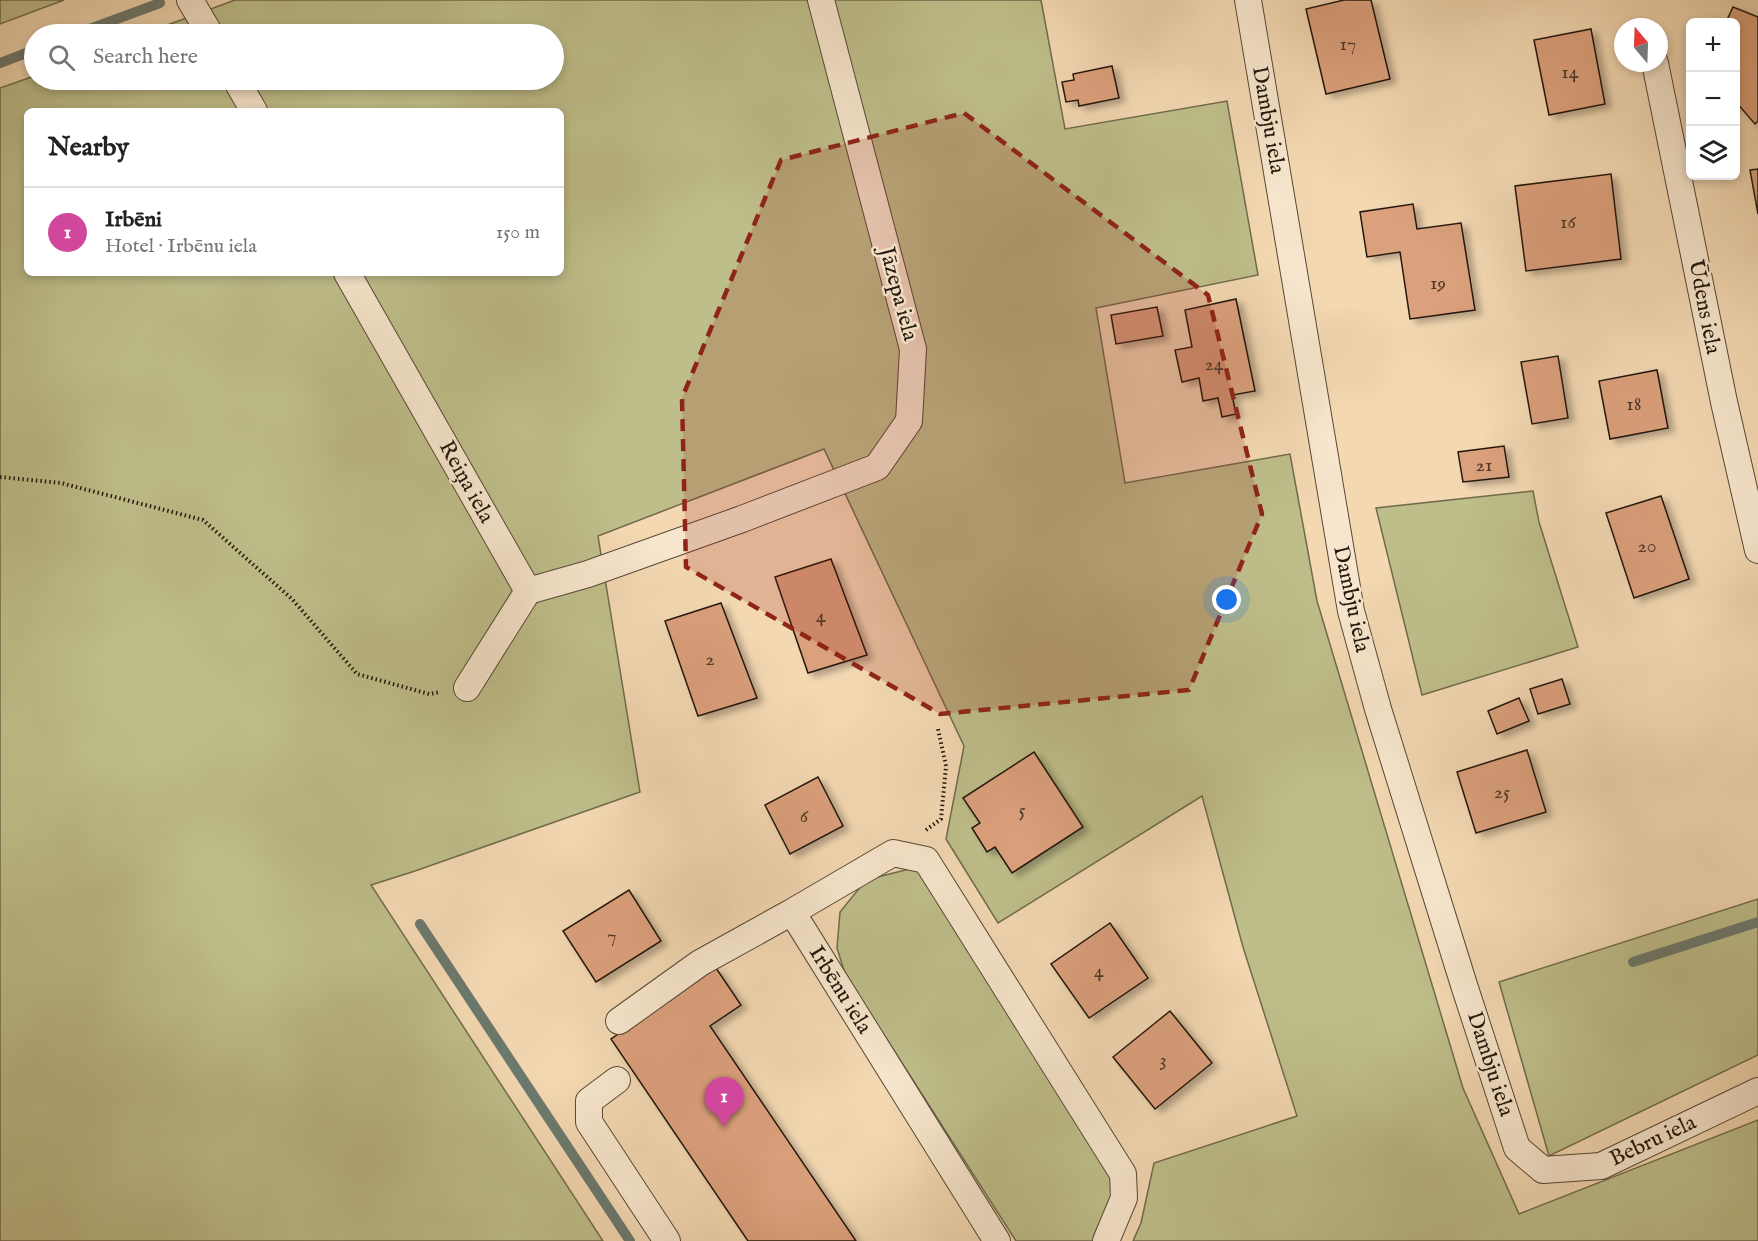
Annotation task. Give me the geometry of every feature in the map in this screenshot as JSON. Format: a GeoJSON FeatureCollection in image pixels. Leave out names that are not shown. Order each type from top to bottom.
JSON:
{"type":"FeatureCollection","features":[{"type":"Feature","properties":{"kind":"street"},"geometry":{"type":"LineString","coordinates":[[190,0],[204,24]]}},
{"type":"Feature","properties":{"kind":"street","name":"Jāzepa iela"},"geometry":{"type":"LineString","coordinates":[[528,591],[610,566],[742,519],[877,467],[909,421],[913,349],[821,0]]}},
{"type":"Feature","properties":{"kind":"street","name":"Dambju iela"},"geometry":{"type":"LineString","coordinates":[[1248,0],[1351,611],[1378,709],[1517,1148],[1543,1170]]}},
{"type":"Feature","properties":{"kind":"street","name":"Ūdens iela"},"geometry":{"type":"LineString","coordinates":[[1657,72],[1724,402],[1758,550]]}},
{"type":"Feature","properties":{"kind":"street"},"geometry":{"type":"LineString","coordinates":[[242,90],[252,108]]}},
{"type":"Feature","properties":{"kind":"street","name":"Reiņa iela"},"geometry":{"type":"LineString","coordinates":[[349,276],[528,591]]}},
{"type":"Feature","properties":{"kind":"street"},"geometry":{"type":"LineString","coordinates":[[467,688],[528,591]]}},
{"type":"Feature","properties":{"kind":"street"},"geometry":{"type":"LineString","coordinates":[[619,1021],[700,963],[893,853],[926,860],[1123,1174],[1124,1198],[1106,1241]]}},
{"type":"Feature","properties":{"kind":"street","name":"Irbēnu iela"},"geometry":{"type":"LineString","coordinates":[[792,912],[997,1241]]}},
{"type":"Feature","properties":{"kind":"street"},"geometry":{"type":"LineString","coordinates":[[617,1080],[589,1101],[589,1122],[667,1241]]}},
{"type":"Feature","properties":{"kind":"street","name":"Bebru iela"},"geometry":{"type":"LineString","coordinates":[[1543,1170],[1601,1166],[1758,1092]]}},
{"type":"Feature","properties":{"kind":"path"},"geometry":{"type":"LineString","coordinates":[[0,477],[61,483],[203,520],[292,599],[357,674],[429,694],[467,688]]}},
{"type":"Feature","properties":{"kind":"path"},"geometry":{"type":"LineString","coordinates":[[893,853],[941,819],[946,766],[938,729]]}},
{"type":"Feature","properties":{"kind":"highlighted area"},"geometry":{"type":"Polygon","coordinates":[[[964,113],[1208,295],[1262,514],[1189,690],[940,714],[686,567],[682,398],[781,160],[964,113]]]}},
{"type":"Feature","properties":{"kind":"green space"},"geometry":{"type":"Polygon","coordinates":[[[0,0],[64,0],[0,24],[0,0]]]}},
{"type":"Feature","properties":{"kind":"green space"},"geometry":{"type":"Polygon","coordinates":[[[235,0],[1041,0],[1065,129],[1227,101],[1258,275],[1096,308],[1125,483],[1290,454],[1317,601],[1463,1088],[1519,1214],[1758,1120],[1758,1241],[1133,1241],[1141,1223],[1154,1163],[1297,1116],[1243,947],[1202,796],[998,923],[946,839],[964,746],[824,449],[598,536],[640,792],[371,885],[603,1241],[0,1241],[0,88],[24,80],[24,90],[564,90],[564,24],[170,24],[235,0]]]}},
{"type":"Feature","properties":{"kind":"green space"},"geometry":{"type":"Polygon","coordinates":[[[1533,491],[1539,522],[1578,647],[1422,695],[1376,508],[1533,491]]]}},
{"type":"Feature","properties":{"kind":"green space"},"geometry":{"type":"Polygon","coordinates":[[[913,868],[924,875],[1105,1154],[1116,1194],[1094,1241],[1016,1241],[845,974],[837,948],[840,912],[866,880],[913,868]]]}},
{"type":"Feature","properties":{"kind":"green space"},"geometry":{"type":"Polygon","coordinates":[[[1758,899],[1758,1055],[1549,1156],[1499,982],[1758,899]]]}},
{"type":"Feature","properties":{"kind":"building"},"geometry":{"type":"Polygon","coordinates":[[[1344,0],[1371,0],[1390,79],[1326,94],[1306,9],[1344,0]]]}},
{"type":"Feature","properties":{"kind":"building"},"geometry":{"type":"Polygon","coordinates":[[[1733,7],[1758,17],[1758,121],[1755,124],[1740,107],[1740,18],[1728,18],[1733,7]]]}},
{"type":"Feature","properties":{"kind":"building"},"geometry":{"type":"Polygon","coordinates":[[[1591,29],[1605,104],[1549,115],[1534,40],[1591,29]]]}},
{"type":"Feature","properties":{"kind":"building"},"geometry":{"type":"Polygon","coordinates":[[[1112,66],[1119,98],[1079,106],[1078,100],[1066,102],[1062,82],[1074,80],[1073,74],[1112,66]]]}},
{"type":"Feature","properties":{"kind":"building"},"geometry":{"type":"Polygon","coordinates":[[[1758,169],[1758,214],[1750,170],[1758,169]]]}},
{"type":"Feature","properties":{"kind":"building"},"geometry":{"type":"Polygon","coordinates":[[[1611,174],[1621,259],[1526,271],[1515,186],[1611,174]]]}},
{"type":"Feature","properties":{"kind":"building"},"geometry":{"type":"Polygon","coordinates":[[[1413,204],[1417,229],[1461,223],[1475,310],[1410,319],[1400,252],[1367,257],[1360,212],[1413,204]]]}},
{"type":"Feature","properties":{"kind":"building"},"geometry":{"type":"Polygon","coordinates":[[[1236,299],[1255,391],[1232,395],[1236,414],[1222,417],[1218,398],[1203,401],[1199,378],[1182,382],[1175,350],[1192,347],[1185,310],[1236,299]]]}},
{"type":"Feature","properties":{"kind":"building"},"geometry":{"type":"Polygon","coordinates":[[[1157,307],[1163,336],[1116,344],[1111,315],[1157,307]]]}},
{"type":"Feature","properties":{"kind":"building"},"geometry":{"type":"Polygon","coordinates":[[[1558,356],[1568,418],[1532,424],[1521,362],[1558,356]]]}},
{"type":"Feature","properties":{"kind":"building"},"geometry":{"type":"Polygon","coordinates":[[[1657,370],[1668,428],[1610,439],[1599,381],[1657,370]]]}},
{"type":"Feature","properties":{"kind":"building"},"geometry":{"type":"Polygon","coordinates":[[[1504,446],[1509,477],[1463,482],[1458,452],[1504,446]]]}},
{"type":"Feature","properties":{"kind":"building"},"geometry":{"type":"Polygon","coordinates":[[[1661,496],[1689,579],[1634,598],[1606,513],[1661,496]]]}},
{"type":"Feature","properties":{"kind":"building"},"geometry":{"type":"Polygon","coordinates":[[[831,559],[867,655],[808,673],[775,577],[831,559]]]}},
{"type":"Feature","properties":{"kind":"building"},"geometry":{"type":"Polygon","coordinates":[[[721,603],[757,698],[698,716],[665,621],[721,603]]]}},
{"type":"Feature","properties":{"kind":"building"},"geometry":{"type":"Polygon","coordinates":[[[1562,679],[1570,704],[1538,714],[1530,689],[1562,679]]]}},
{"type":"Feature","properties":{"kind":"building"},"geometry":{"type":"Polygon","coordinates":[[[1519,698],[1529,721],[1497,734],[1488,711],[1519,698]]]}},
{"type":"Feature","properties":{"kind":"building"},"geometry":{"type":"Polygon","coordinates":[[[1527,750],[1546,812],[1476,833],[1457,772],[1527,750]]]}},
{"type":"Feature","properties":{"kind":"building"},"geometry":{"type":"Polygon","coordinates":[[[1034,752],[1083,827],[1012,873],[995,847],[987,852],[972,828],[980,823],[963,798],[1034,752]]]}},
{"type":"Feature","properties":{"kind":"building"},"geometry":{"type":"Polygon","coordinates":[[[818,777],[843,826],[790,854],[765,805],[818,777]]]}},
{"type":"Feature","properties":{"kind":"building"},"geometry":{"type":"Polygon","coordinates":[[[629,890],[661,941],[596,982],[563,931],[629,890]]]}},
{"type":"Feature","properties":{"kind":"building"},"geometry":{"type":"Polygon","coordinates":[[[1110,923],[1148,978],[1089,1018],[1051,964],[1110,923]]]}},
{"type":"Feature","properties":{"kind":"building"},"geometry":{"type":"Polygon","coordinates":[[[716,968],[741,1005],[710,1026],[856,1241],[748,1241],[611,1039],[716,968]]]}},
{"type":"Feature","properties":{"kind":"building"},"geometry":{"type":"Polygon","coordinates":[[[1170,1011],[1212,1063],[1155,1109],[1113,1057],[1170,1011]]]}},
{"type":"Feature","properties":{"kind":"waterway"},"geometry":{"type":"LineString","coordinates":[[103,24],[160,3]]}},
{"type":"Feature","properties":{"kind":"waterway"},"geometry":{"type":"LineString","coordinates":[[0,63],[24,54]]}},
{"type":"Feature","properties":{"kind":"waterway"},"geometry":{"type":"LineString","coordinates":[[1633,962],[1758,922]]}},
{"type":"Feature","properties":{"kind":"waterway"},"geometry":{"type":"LineString","coordinates":[[420,924],[630,1241]]}},
{"type":"Feature","properties":{"kind":"place","name":"Irbēni"},"geometry":{"type":"Point","coordinates":[724,1127]}}]}
